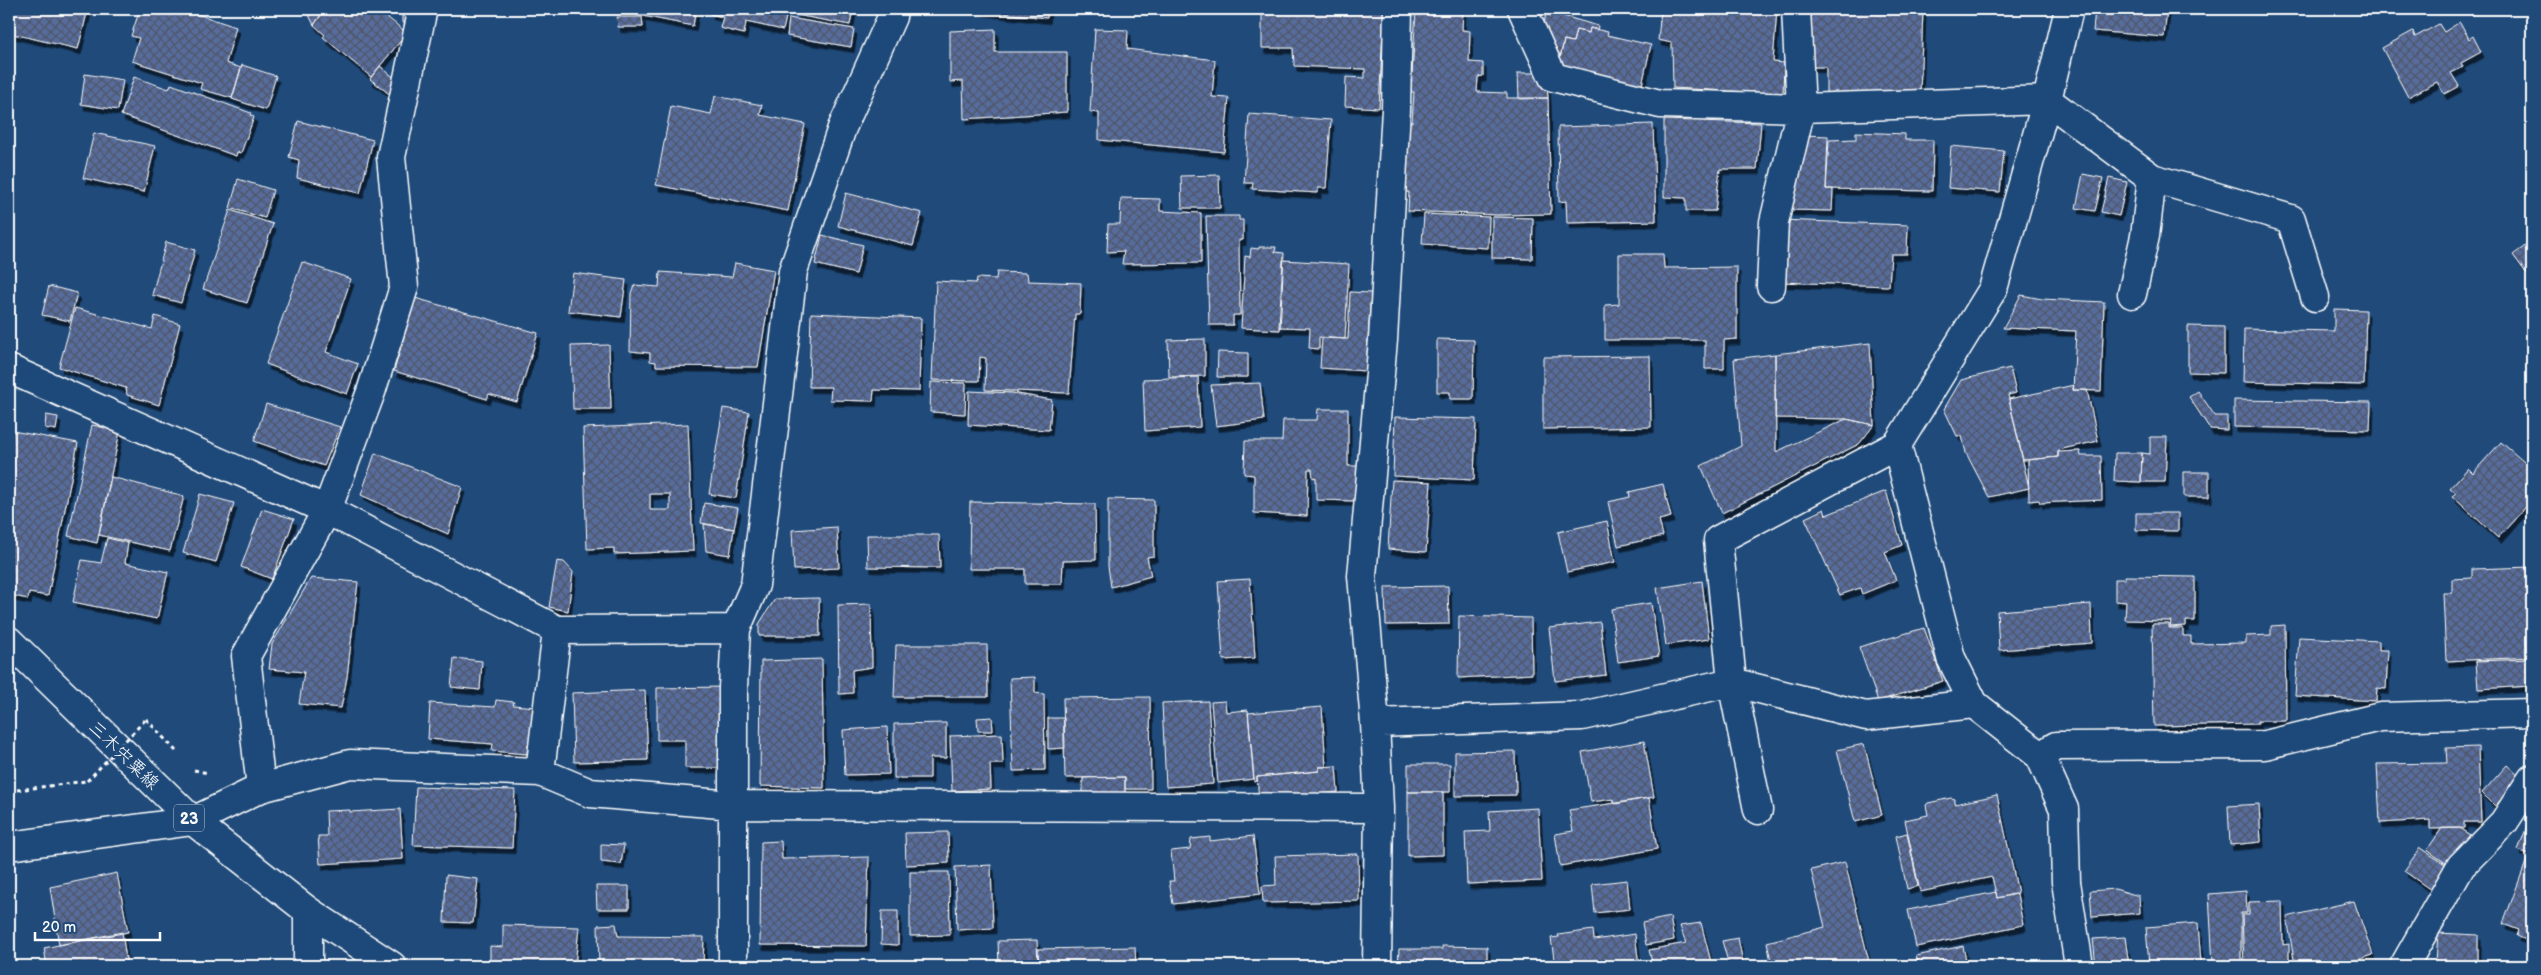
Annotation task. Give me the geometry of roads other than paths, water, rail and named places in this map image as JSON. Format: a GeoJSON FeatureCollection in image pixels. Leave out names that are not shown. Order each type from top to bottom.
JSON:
{"type":"FeatureCollection","features":[{"type":"Feature","properties":{"kind":"street"},"geometry":{"type":"LineString","coordinates":[[261,788],[246,656],[327,510],[371,392],[404,288],[391,157],[422,13],[417,9]]}},
{"type":"Feature","properties":{"kind":"street"},"geometry":{"type":"LineString","coordinates":[[733,966],[733,688],[736,629],[754,585],[793,271],[842,128],[894,9]]}},
{"type":"Feature","properties":{"kind":"street"},"geometry":{"type":"LineString","coordinates":[[1377,966],[1379,808],[1375,723],[1362,576],[1382,340],[1396,109],[1398,9]]}},
{"type":"Feature","properties":{"kind":"street"},"geometry":{"type":"LineString","coordinates":[[1522,9],[1553,77],[1660,104],[1801,108],[2046,100],[2152,178],[2291,219],[2315,298]]}},
{"type":"Feature","properties":{"kind":"street"},"geometry":{"type":"LineString","coordinates":[[1771,286],[1774,222],[1801,108],[1796,9]]}},
{"type":"Feature","properties":{"kind":"street"},"geometry":{"type":"LineString","coordinates":[[1758,810],[1732,682],[1718,540],[1897,445],[1993,289],[2046,100],[2069,9]]}},
{"type":"Feature","properties":{"kind":"street"},"geometry":{"type":"LineString","coordinates":[[2132,294],[2145,236],[2152,178]]}},
{"type":"Feature","properties":{"kind":"street"},"geometry":{"type":"LineString","coordinates":[[9,369],[327,510],[557,630],[736,629]]}},
{"type":"Feature","properties":{"kind":"street"},"geometry":{"type":"LineString","coordinates":[[1897,445],[1952,658],[1974,704],[2040,756],[2064,809],[2066,882],[2080,966]]}},
{"type":"Feature","properties":{"kind":"street"},"geometry":{"type":"LineString","coordinates":[[540,772],[557,630]]}},
{"type":"Feature","properties":{"kind":"street","name":"三木宍粟線"},"geometry":{"type":"LineString","coordinates":[[9,641],[193,821],[308,911],[392,966]]}},
{"type":"Feature","properties":{"kind":"street"},"geometry":{"type":"LineString","coordinates":[[1375,723],[1582,716],[1732,682],[1866,716],[1974,704]]}},
{"type":"Feature","properties":{"kind":"street"},"geometry":{"type":"LineString","coordinates":[[2040,756],[2056,746],[2264,745],[2380,717],[2532,712]]}},
{"type":"Feature","properties":{"kind":"street"},"geometry":{"type":"LineString","coordinates":[[9,846],[193,821],[261,788],[350,764],[540,772],[590,793],[733,805],[1379,808]]}},
{"type":"Feature","properties":{"kind":"street"},"geometry":{"type":"LineString","coordinates":[[2404,966],[2461,866],[2504,822],[2532,779]]}},
{"type":"Feature","properties":{"kind":"street"},"geometry":{"type":"LineString","coordinates":[[308,911],[308,966]]}}]}
